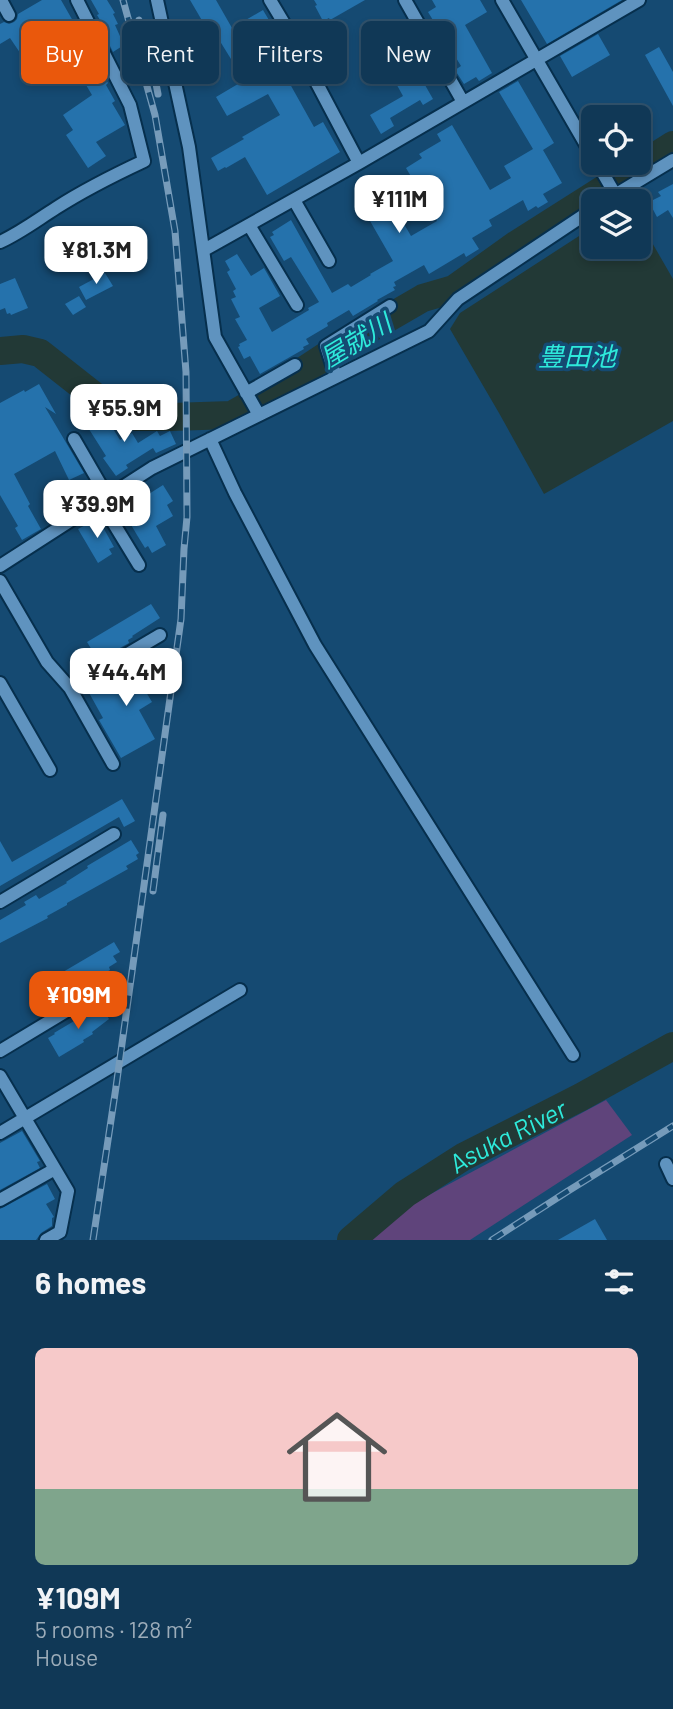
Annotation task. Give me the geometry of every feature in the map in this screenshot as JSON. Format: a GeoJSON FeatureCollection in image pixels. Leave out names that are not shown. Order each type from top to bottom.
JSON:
{"type":"FeatureCollection","features":[{"type":"Feature","properties":{"kind":"street"},"geometry":{"type":"LineString","coordinates":[[1,0],[9,15]]}},
{"type":"Feature","properties":{"kind":"street"},"geometry":{"type":"LineString","coordinates":[[0,243],[108,178],[144,161],[130,105],[77,0]]}},
{"type":"Feature","properties":{"kind":"street"},"geometry":{"type":"LineString","coordinates":[[157,0],[189,147],[215,337],[252,403]]}},
{"type":"Feature","properties":{"kind":"street"},"geometry":{"type":"LineString","coordinates":[[270,0],[283,21]]}},
{"type":"Feature","properties":{"kind":"street"},"geometry":{"type":"LineString","coordinates":[[405,0],[463,102]]}},
{"type":"Feature","properties":{"kind":"street"},"geometry":{"type":"LineString","coordinates":[[502,0],[581,136]]}},
{"type":"Feature","properties":{"kind":"street"},"geometry":{"type":"LineString","coordinates":[[204,250],[639,0]]}},
{"type":"Feature","properties":{"kind":"street"},"geometry":{"type":"LineString","coordinates":[[317,84],[359,163]]}},
{"type":"Feature","properties":{"kind":"street"},"geometry":{"type":"LineString","coordinates":[[625,189],[673,159]]}},
{"type":"Feature","properties":{"kind":"street"},"geometry":{"type":"LineString","coordinates":[[294,200],[329,261]]}},
{"type":"Feature","properties":{"kind":"street"},"geometry":{"type":"LineString","coordinates":[[252,403],[336,377],[429,331],[458,299],[581,217]]}},
{"type":"Feature","properties":{"kind":"street"},"geometry":{"type":"LineString","coordinates":[[249,225],[297,305]]}},
{"type":"Feature","properties":{"kind":"street"},"geometry":{"type":"LineString","coordinates":[[336,377],[326,346],[390,306]]}},
{"type":"Feature","properties":{"kind":"street"},"geometry":{"type":"LineString","coordinates":[[0,566],[152,468],[210,439],[295,365]]}},
{"type":"Feature","properties":{"kind":"street"},"geometry":{"type":"LineString","coordinates":[[74,439],[139,565]]}},
{"type":"Feature","properties":{"kind":"street"},"geometry":{"type":"LineString","coordinates":[[210,439],[235,493],[315,645],[573,1055]]}},
{"type":"Feature","properties":{"kind":"street"},"geometry":{"type":"LineString","coordinates":[[0,580],[47,662],[70,688],[113,764]]}},
{"type":"Feature","properties":{"kind":"street"},"geometry":{"type":"LineString","coordinates":[[70,688],[160,635]]}},
{"type":"Feature","properties":{"kind":"street"},"geometry":{"type":"LineString","coordinates":[[0,683],[50,770]]}},
{"type":"Feature","properties":{"kind":"street"},"geometry":{"type":"LineString","coordinates":[[0,902],[114,834]]}},
{"type":"Feature","properties":{"kind":"street"},"geometry":{"type":"LineString","coordinates":[[0,1051],[108,986]]}},
{"type":"Feature","properties":{"kind":"street"},"geometry":{"type":"LineString","coordinates":[[0,1133],[240,990]]}},
{"type":"Feature","properties":{"kind":"street"},"geometry":{"type":"LineString","coordinates":[[0,1076],[68,1191],[60,1232],[46,1240]]}},
{"type":"Feature","properties":{"kind":"street"},"geometry":{"type":"LineString","coordinates":[[666,1164],[673,1178]]}},
{"type":"Feature","properties":{"kind":"street"},"geometry":{"type":"LineString","coordinates":[[0,1200],[55,1169]]}},
{"type":"Feature","properties":{"kind":"shaded area"},"geometry":{"type":"Polygon","coordinates":[[[606,1100],[632,1135],[470,1240],[366,1240],[412,1204],[606,1100]]]}},
{"type":"Feature","properties":{"kind":"water","name":"豊田池"},"geometry":{"type":"Polygon","coordinates":[[[581,235],[581,259],[651,259],[651,241],[673,279],[673,421],[544,494],[450,329],[460,313],[581,235]]]}},
{"type":"Feature","properties":{"kind":"building"},"geometry":{"type":"Polygon","coordinates":[[[42,0],[61,0],[73,21],[21,21],[21,54],[10,38],[0,44],[0,24],[14,22],[18,14],[42,0]]]}},
{"type":"Feature","properties":{"kind":"building"},"geometry":{"type":"Polygon","coordinates":[[[91,0],[107,0],[115,13],[113,14],[118,24],[115,25],[122,41],[122,46],[113,52],[108,42],[108,21],[101,21],[97,15],[99,14],[91,0]]]}},
{"type":"Feature","properties":{"kind":"building"},"geometry":{"type":"Polygon","coordinates":[[[190,0],[216,0],[233,27],[233,62],[219,40],[219,21],[202,21],[190,0]]]}},
{"type":"Feature","properties":{"kind":"building"},"geometry":{"type":"Polygon","coordinates":[[[314,0],[365,0],[330,20],[329,18],[323,21],[315,6],[317,5],[314,0]]]}},
{"type":"Feature","properties":{"kind":"building"},"geometry":{"type":"Polygon","coordinates":[[[432,0],[480,0],[487,12],[465,25],[492,73],[479,81],[476,77],[464,84],[455,70],[461,66],[455,56],[455,21],[434,21],[428,12],[436,7],[432,0]]]}},
{"type":"Feature","properties":{"kind":"building"},"geometry":{"type":"Polygon","coordinates":[[[521,0],[622,0],[547,44],[521,0]]]}},
{"type":"Feature","properties":{"kind":"building"},"geometry":{"type":"Polygon","coordinates":[[[263,10],[270,21],[244,21],[263,10]]]}},
{"type":"Feature","properties":{"kind":"building"},"geometry":{"type":"Polygon","coordinates":[[[598,34],[610,55],[572,77],[560,56],[598,34]]]}},
{"type":"Feature","properties":{"kind":"building"},"geometry":{"type":"Polygon","coordinates":[[[659,47],[673,72],[673,106],[645,55],[659,47]]]}},
{"type":"Feature","properties":{"kind":"building"},"geometry":{"type":"Polygon","coordinates":[[[518,81],[554,143],[543,150],[562,183],[543,194],[548,202],[528,211],[523,200],[489,220],[492,226],[472,238],[479,249],[466,257],[464,253],[429,274],[424,265],[394,282],[395,290],[353,316],[349,310],[327,323],[328,326],[306,339],[309,344],[303,347],[304,349],[260,374],[250,356],[244,359],[238,347],[247,340],[235,319],[240,317],[231,299],[236,297],[233,291],[236,289],[227,272],[230,270],[225,261],[237,254],[251,276],[264,268],[280,296],[259,308],[272,332],[319,302],[291,257],[284,261],[270,237],[274,235],[272,232],[291,220],[332,293],[348,284],[351,287],[371,275],[393,261],[358,200],[382,186],[411,236],[437,221],[406,168],[422,158],[419,154],[441,141],[437,134],[452,125],[490,190],[511,178],[504,166],[533,149],[499,92],[518,81]]]}},
{"type":"Feature","properties":{"kind":"building"},"geometry":{"type":"Polygon","coordinates":[[[85,84],[107,84],[115,101],[112,103],[125,125],[96,142],[106,156],[88,168],[66,135],[73,130],[63,115],[92,95],[85,84]]]}},
{"type":"Feature","properties":{"kind":"building"},"geometry":{"type":"Polygon","coordinates":[[[238,84],[290,84],[314,127],[323,122],[340,152],[267,195],[245,157],[218,171],[211,158],[280,115],[268,94],[227,116],[216,97],[238,84]]]}},
{"type":"Feature","properties":{"kind":"building"},"geometry":{"type":"Polygon","coordinates":[[[396,84],[424,84],[433,99],[423,105],[420,100],[390,118],[394,126],[381,134],[370,115],[403,96],[396,84]]]}},
{"type":"Feature","properties":{"kind":"building"},"geometry":{"type":"Polygon","coordinates":[[[673,184],[673,218],[668,210],[657,217],[651,201],[661,196],[658,192],[673,184]]]}},
{"type":"Feature","properties":{"kind":"building"},"geometry":{"type":"Polygon","coordinates":[[[105,273],[113,286],[86,300],[79,287],[105,273]]]}},
{"type":"Feature","properties":{"kind":"building"},"geometry":{"type":"Polygon","coordinates":[[[15,278],[28,308],[11,315],[7,314],[5,308],[0,310],[0,284],[15,278]]]}},
{"type":"Feature","properties":{"kind":"building"},"geometry":{"type":"Polygon","coordinates":[[[79,296],[86,307],[73,315],[65,304],[79,296]]]}},
{"type":"Feature","properties":{"kind":"building"},"geometry":{"type":"Polygon","coordinates":[[[39,384],[56,414],[45,407],[84,473],[69,480],[55,451],[14,474],[41,529],[22,540],[15,528],[18,526],[0,495],[0,403],[39,384]]]}},
{"type":"Feature","properties":{"kind":"building"},"geometry":{"type":"Polygon","coordinates":[[[75,407],[97,420],[101,426],[104,424],[108,429],[112,427],[120,440],[132,433],[138,443],[157,431],[160,436],[170,431],[176,444],[156,453],[153,448],[126,465],[128,468],[116,476],[75,407]]]}},
{"type":"Feature","properties":{"kind":"building"},"geometry":{"type":"Polygon","coordinates":[[[163,485],[173,501],[167,505],[173,516],[156,526],[166,545],[152,553],[148,546],[145,548],[120,506],[123,505],[121,501],[137,492],[141,499],[163,485]]]}},
{"type":"Feature","properties":{"kind":"building"},"geometry":{"type":"Polygon","coordinates":[[[99,520],[114,547],[109,549],[112,554],[98,563],[78,529],[99,520]]]}},
{"type":"Feature","properties":{"kind":"building"},"geometry":{"type":"Polygon","coordinates":[[[151,604],[160,618],[132,636],[128,640],[129,643],[98,660],[87,642],[151,604]]]}},
{"type":"Feature","properties":{"kind":"building"},"geometry":{"type":"Polygon","coordinates":[[[137,658],[143,668],[149,665],[157,679],[143,687],[152,702],[139,710],[155,739],[121,758],[99,720],[103,718],[88,691],[101,684],[102,687],[130,671],[127,665],[137,658]]]}},
{"type":"Feature","properties":{"kind":"building"},"geometry":{"type":"Polygon","coordinates":[[[122,799],[135,821],[124,827],[119,817],[0,886],[0,841],[12,862],[122,799]]]}},
{"type":"Feature","properties":{"kind":"building"},"geometry":{"type":"Polygon","coordinates":[[[131,840],[139,853],[136,855],[138,859],[126,866],[128,869],[67,903],[47,916],[48,918],[0,943],[0,920],[26,905],[24,902],[36,895],[39,899],[67,883],[88,868],[87,866],[131,840]]]}},
{"type":"Feature","properties":{"kind":"building"},"geometry":{"type":"Polygon","coordinates":[[[114,942],[120,952],[113,956],[117,962],[109,967],[110,970],[71,996],[69,992],[63,994],[44,1005],[34,989],[114,942]]]}},
{"type":"Feature","properties":{"kind":"building"},"geometry":{"type":"Polygon","coordinates":[[[101,1005],[109,1019],[83,1040],[84,1042],[59,1057],[48,1038],[101,1005]]]}},
{"type":"Feature","properties":{"kind":"building"},"geometry":{"type":"Polygon","coordinates":[[[22,1131],[40,1161],[37,1162],[40,1168],[0,1190],[0,1143],[22,1131]]]}},
{"type":"Feature","properties":{"kind":"building"},"geometry":{"type":"Polygon","coordinates":[[[47,1184],[55,1199],[46,1204],[54,1217],[52,1226],[36,1240],[0,1240],[0,1209],[47,1184]]]}},
{"type":"Feature","properties":{"kind":"building"},"geometry":{"type":"Polygon","coordinates":[[[595,1219],[607,1240],[558,1240],[595,1219]]]}},
{"type":"Feature","properties":{"kind":"waterway","name":"屋就川"},"geometry":{"type":"LineString","coordinates":[[0,351],[23,349],[40,353],[115,412],[137,417],[232,415],[347,342],[423,298],[454,289],[517,244],[673,145]]}},
{"type":"Feature","properties":{"kind":"waterway","name":"Asuka River"},"geometry":{"type":"LineString","coordinates":[[351,1240],[405,1194],[463,1157],[673,1046]]}},
{"type":"Feature","properties":{"kind":"railway"},"geometry":{"type":"LineString","coordinates":[[93,1240],[181,619],[187,517],[186,372],[175,231],[155,115],[123,0]]}},
{"type":"Feature","properties":{"kind":"railway"},"geometry":{"type":"LineString","coordinates":[[139,20],[158,94]]}},
{"type":"Feature","properties":{"kind":"railway"},"geometry":{"type":"LineString","coordinates":[[153,891],[163,815]]}},
{"type":"Feature","properties":{"kind":"railway"},"geometry":{"type":"LineString","coordinates":[[492,1240],[673,1126]]}}]}
